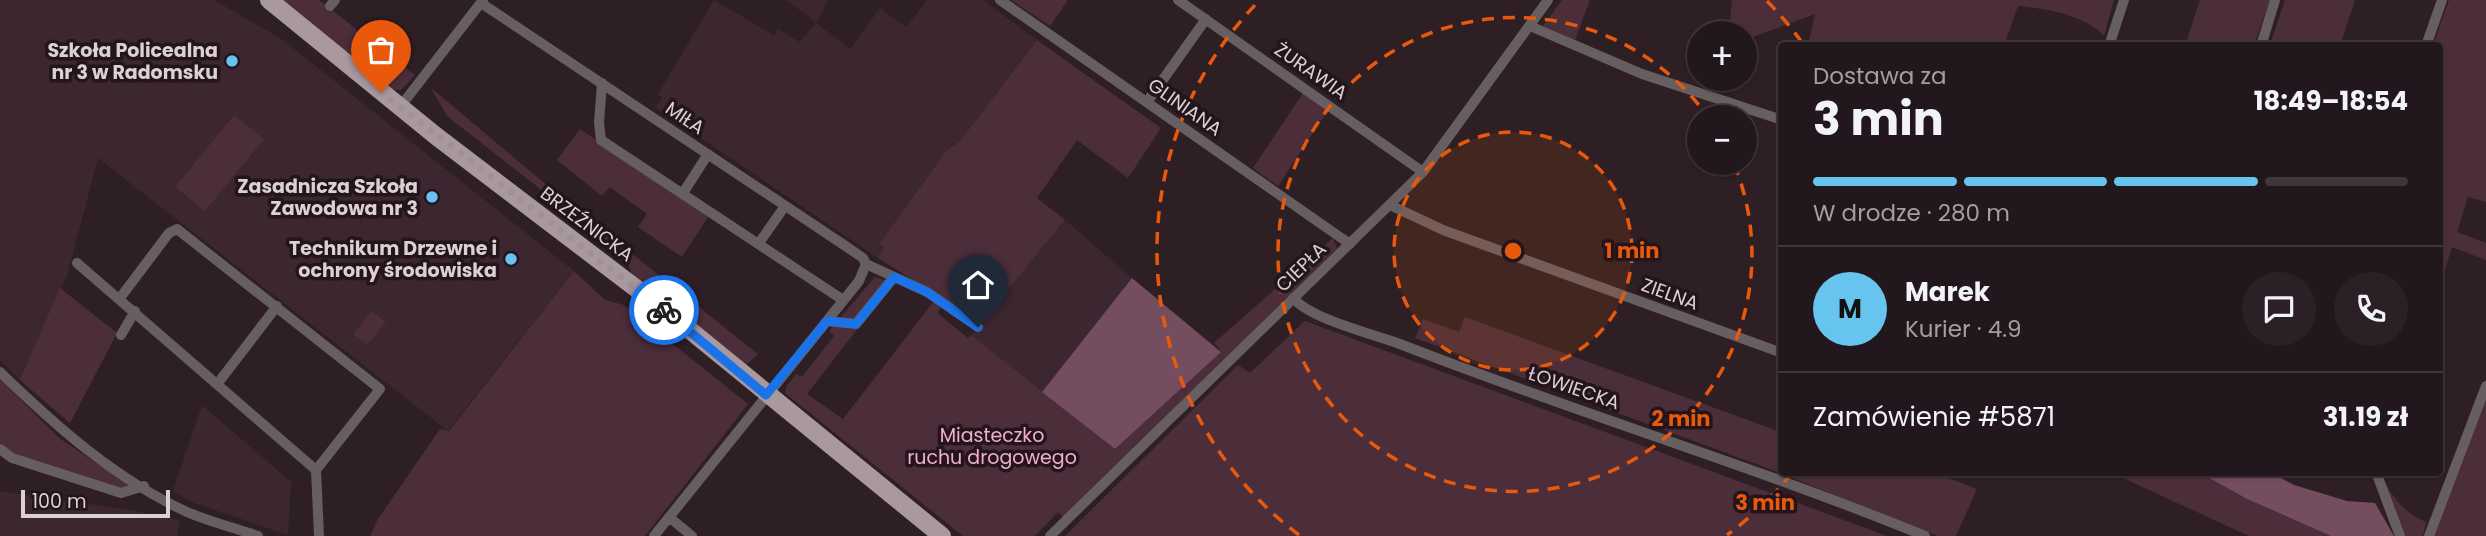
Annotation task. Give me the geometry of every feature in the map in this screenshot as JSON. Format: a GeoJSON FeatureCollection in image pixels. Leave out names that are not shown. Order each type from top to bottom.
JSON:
{"type":"FeatureCollection","features":[{"type":"Feature","properties":{"kind":"main road","name":"BRZEŹNICKA"},"geometry":{"type":"LineString","coordinates":[[269,0],[400,107],[622,277],[942,536]]}},
{"type":"Feature","properties":{"kind":"street","name":"GLINIANA"},"geometry":{"type":"LineString","coordinates":[[1000,0],[1350,244]]}},
{"type":"Feature","properties":{"kind":"street","name":"ŻURAWIA"},"geometry":{"type":"LineString","coordinates":[[1178,0],[1423,172]]}},
{"type":"Feature","properties":{"kind":"street","name":"CIEPŁA"},"geometry":{"type":"LineString","coordinates":[[1050,536],[1423,172],[1548,0]]}},
{"type":"Feature","properties":{"kind":"street"},"geometry":{"type":"LineString","coordinates":[[2110,42],[2124,0]]}},
{"type":"Feature","properties":{"kind":"street"},"geometry":{"type":"LineString","coordinates":[[2262,42],[2275,0]]}},
{"type":"Feature","properties":{"kind":"street"},"geometry":{"type":"LineString","coordinates":[[2427,42],[2442,0]]}},
{"type":"Feature","properties":{"kind":"street"},"geometry":{"type":"LineString","coordinates":[[400,107],[482,1]]}},
{"type":"Feature","properties":{"kind":"street","name":"MIŁA"},"geometry":{"type":"LineString","coordinates":[[482,1],[863,258],[866,264],[927,292],[978,327]]}},
{"type":"Feature","properties":{"kind":"street"},"geometry":{"type":"LineString","coordinates":[[1147,102],[1206,19]]}},
{"type":"Feature","properties":{"kind":"street"},"geometry":{"type":"LineString","coordinates":[[1530,26],[1642,74],[1778,119]]}},
{"type":"Feature","properties":{"kind":"street"},"geometry":{"type":"LineString","coordinates":[[602,83],[599,138],[843,300]]}},
{"type":"Feature","properties":{"kind":"street"},"geometry":{"type":"LineString","coordinates":[[683,193],[708,154]]}},
{"type":"Feature","properties":{"kind":"street","name":"ZIELNA"},"geometry":{"type":"LineString","coordinates":[[1390,205],[1443,230],[1778,352]]}},
{"type":"Feature","properties":{"kind":"street"},"geometry":{"type":"LineString","coordinates":[[759,243],[785,206]]}},
{"type":"Feature","properties":{"kind":"street"},"geometry":{"type":"LineString","coordinates":[[120,298],[169,233],[177,229],[380,389],[316,470],[319,536]]}},
{"type":"Feature","properties":{"kind":"street"},"geometry":{"type":"LineString","coordinates":[[76,262],[316,470]]}},
{"type":"Feature","properties":{"kind":"street"},"geometry":{"type":"LineString","coordinates":[[654,536],[864,274],[866,264]]}},
{"type":"Feature","properties":{"kind":"street"},"geometry":{"type":"LineString","coordinates":[[827,321],[856,324],[894,277]]}},
{"type":"Feature","properties":{"kind":"street","name":"ŁOWIECKA"},"geometry":{"type":"LineString","coordinates":[[1293,298],[1313,312],[1447,363],[1752,469],[1925,536]]}},
{"type":"Feature","properties":{"kind":"street"},"geometry":{"type":"LineString","coordinates":[[218,383],[277,306]]}},
{"type":"Feature","properties":{"kind":"street"},"geometry":{"type":"LineString","coordinates":[[121,335],[135,311]]}},
{"type":"Feature","properties":{"kind":"street"},"geometry":{"type":"LineString","coordinates":[[0,372],[66,435],[144,486],[189,513],[258,536]]}},
{"type":"Feature","properties":{"kind":"street"},"geometry":{"type":"LineString","coordinates":[[2428,536],[2486,386]]}},
{"type":"Feature","properties":{"kind":"street"},"geometry":{"type":"LineString","coordinates":[[0,449],[12,458],[121,493],[144,486]]}},
{"type":"Feature","properties":{"kind":"street"},"geometry":{"type":"LineString","coordinates":[[2378,476],[2400,536]]}},
{"type":"Feature","properties":{"kind":"street"},"geometry":{"type":"LineString","coordinates":[[669,517],[692,536]]}},
{"type":"Feature","properties":{"kind":"shaded area"},"geometry":{"type":"Polygon","coordinates":[[[0,0],[214,0],[283,40],[574,271],[448,431],[98,158],[68,273],[20,380],[0,360],[0,0]]]}},
{"type":"Feature","properties":{"kind":"shaded area"},"geometry":{"type":"Polygon","coordinates":[[[714,0],[774,35],[778,29],[800,42],[816,22],[786,0],[828,0],[816,23],[850,49],[880,8],[906,27],[927,0],[983,0],[1037,40],[960,141],[946,151],[879,244],[884,248],[878,258],[655,107],[663,98],[658,94],[714,0]]]}},
{"type":"Feature","properties":{"kind":"shaded area"},"geometry":{"type":"Polygon","coordinates":[[[1065,220],[1132,278],[1042,392],[971,335],[1065,220]]]}},
{"type":"Feature","properties":{"kind":"shaded area"},"geometry":{"type":"Polygon","coordinates":[[[1132,278],[1221,352],[1115,449],[1042,392],[1132,278]]]}},
{"type":"Feature","properties":{"kind":"shaded area"},"geometry":{"type":"Polygon","coordinates":[[[202,405],[291,482],[288,535],[194,503],[173,491],[202,405]]]}},
{"type":"Feature","properties":{"kind":"shaded area"},"geometry":{"type":"Polygon","coordinates":[[[2205,476],[2278,476],[2294,485],[2347,501],[2375,503],[2394,536],[2331,536],[2247,499],[2205,476]]]}},
{"type":"Feature","properties":{"kind":"shaded area"},"geometry":{"type":"Polygon","coordinates":[[[0,491],[180,520],[177,536],[0,536],[0,491]]]}},
{"type":"Feature","properties":{"kind":"green space"},"geometry":{"type":"Polygon","coordinates":[[[282,0],[319,0],[415,75],[401,90],[387,89],[282,0]]]}},
{"type":"Feature","properties":{"kind":"green space"},"geometry":{"type":"Polygon","coordinates":[[[1011,0],[1068,0],[1050,26],[1011,0]]]}},
{"type":"Feature","properties":{"kind":"green space"},"geometry":{"type":"Polygon","coordinates":[[[1562,0],[1590,0],[1575,40],[1543,26],[1562,0]]]}},
{"type":"Feature","properties":{"kind":"green space"},"geometry":{"type":"Polygon","coordinates":[[[1732,0],[2114,0],[2104,36],[2076,18],[2018,6],[2005,42],[1809,42],[1815,14],[1757,36],[1757,21],[1730,21],[1732,0]]]}},
{"type":"Feature","properties":{"kind":"green space"},"geometry":{"type":"Polygon","coordinates":[[[2200,0],[2270,0],[2255,42],[2186,42],[2200,0]]]}},
{"type":"Feature","properties":{"kind":"green space"},"geometry":{"type":"Polygon","coordinates":[[[2285,0],[2355,0],[2341,42],[2271,42],[2285,0]]]}},
{"type":"Feature","properties":{"kind":"green space"},"geometry":{"type":"Polygon","coordinates":[[[2449,0],[2486,0],[2486,202],[2468,197],[2457,232],[2486,243],[2486,260],[2452,247],[2443,276],[2443,42],[2434,42],[2449,0]]]}},
{"type":"Feature","properties":{"kind":"green space"},"geometry":{"type":"Polygon","coordinates":[[[1037,40],[1161,128],[1128,178],[1077,140],[1037,198],[1065,220],[981,323],[878,258],[884,248],[879,244],[946,151],[960,141],[1037,40]]]}},
{"type":"Feature","properties":{"kind":"green space"},"geometry":{"type":"Polygon","coordinates":[[[430,87],[567,202],[758,354],[744,367],[633,277],[625,255],[448,117],[430,87]]]}},
{"type":"Feature","properties":{"kind":"green space"},"geometry":{"type":"Polygon","coordinates":[[[1303,93],[1328,110],[1278,186],[1253,168],[1303,93]]]}},
{"type":"Feature","properties":{"kind":"green space"},"geometry":{"type":"Polygon","coordinates":[[[234,115],[264,139],[205,211],[175,187],[234,115]]]}},
{"type":"Feature","properties":{"kind":"green space"},"geometry":{"type":"Polygon","coordinates":[[[580,129],[708,217],[682,257],[638,227],[647,214],[610,187],[602,196],[557,160],[580,129]]]}},
{"type":"Feature","properties":{"kind":"green space","name":"Miasteczko ruchu drogowego"},"geometry":{"type":"Polygon","coordinates":[[[1333,238],[1337,248],[1063,517],[1058,512],[1035,536],[963,536],[785,393],[786,387],[796,374],[802,377],[834,336],[829,331],[875,277],[893,283],[807,394],[843,419],[934,301],[940,307],[938,314],[968,338],[971,335],[1115,449],[1221,351],[1214,343],[1333,238]]]}},
{"type":"Feature","properties":{"kind":"green space"},"geometry":{"type":"Polygon","coordinates":[[[574,271],[605,300],[624,305],[748,404],[645,536],[370,536],[378,519],[440,429],[449,431],[574,271]]]}},
{"type":"Feature","properties":{"kind":"green space"},"geometry":{"type":"Polygon","coordinates":[[[60,288],[117,333],[70,423],[20,380],[60,288]]]}},
{"type":"Feature","properties":{"kind":"green space"},"geometry":{"type":"Polygon","coordinates":[[[372,311],[386,322],[367,345],[353,334],[372,311]]]}},
{"type":"Feature","properties":{"kind":"green space"},"geometry":{"type":"Polygon","coordinates":[[[1465,317],[1778,431],[1778,473],[1415,338],[1423,319],[1459,332],[1465,317]]]}},
{"type":"Feature","properties":{"kind":"green space"},"geometry":{"type":"Polygon","coordinates":[[[1305,321],[1887,536],[1065,536],[1238,365],[1250,373],[1305,321]]]}},
{"type":"Feature","properties":{"kind":"green space"},"geometry":{"type":"Polygon","coordinates":[[[0,379],[59,438],[129,485],[122,489],[12,455],[0,443],[0,379]]]}},
{"type":"Feature","properties":{"kind":"green space"},"geometry":{"type":"Polygon","coordinates":[[[2486,400],[2486,536],[2434,536],[2486,400]]]}},
{"type":"Feature","properties":{"kind":"green space"},"geometry":{"type":"Polygon","coordinates":[[[1787,476],[1944,476],[1977,489],[1956,536],[1938,536],[1787,476]]]}},
{"type":"Feature","properties":{"kind":"green space"},"geometry":{"type":"Polygon","coordinates":[[[2119,476],[2205,476],[2247,499],[2331,536],[2249,536],[2119,476]]]}},
{"type":"Feature","properties":{"kind":"green space"},"geometry":{"type":"Polygon","coordinates":[[[2380,476],[2404,508],[2426,522],[2423,536],[2405,536],[2380,476]]]}},
{"type":"Feature","properties":{"kind":"way so far"},"geometry":{"type":"LineString","coordinates":[[381,92],[664,310]]}},
{"type":"Feature","properties":{"kind":"place","name":"Szkoła Policealna nr 3 w Radomsku"},"geometry":{"type":"Point","coordinates":[232,61]}},
{"type":"Feature","properties":{"kind":"place","name":"Zasadnicza Szkoła Zawodowa nr 3"},"geometry":{"type":"Point","coordinates":[432,197]}},
{"type":"Feature","properties":{"kind":"place","name":"Technikum Drzewne i ochrony środowiska"},"geometry":{"type":"Point","coordinates":[511,259]}},
{"type":"Feature","properties":{"kind":"route"},"geometry":{"type":"LineString","coordinates":[[664,310],[766,395],[827,321],[856,324],[894,277],[927,292],[978,327]]}}]}
